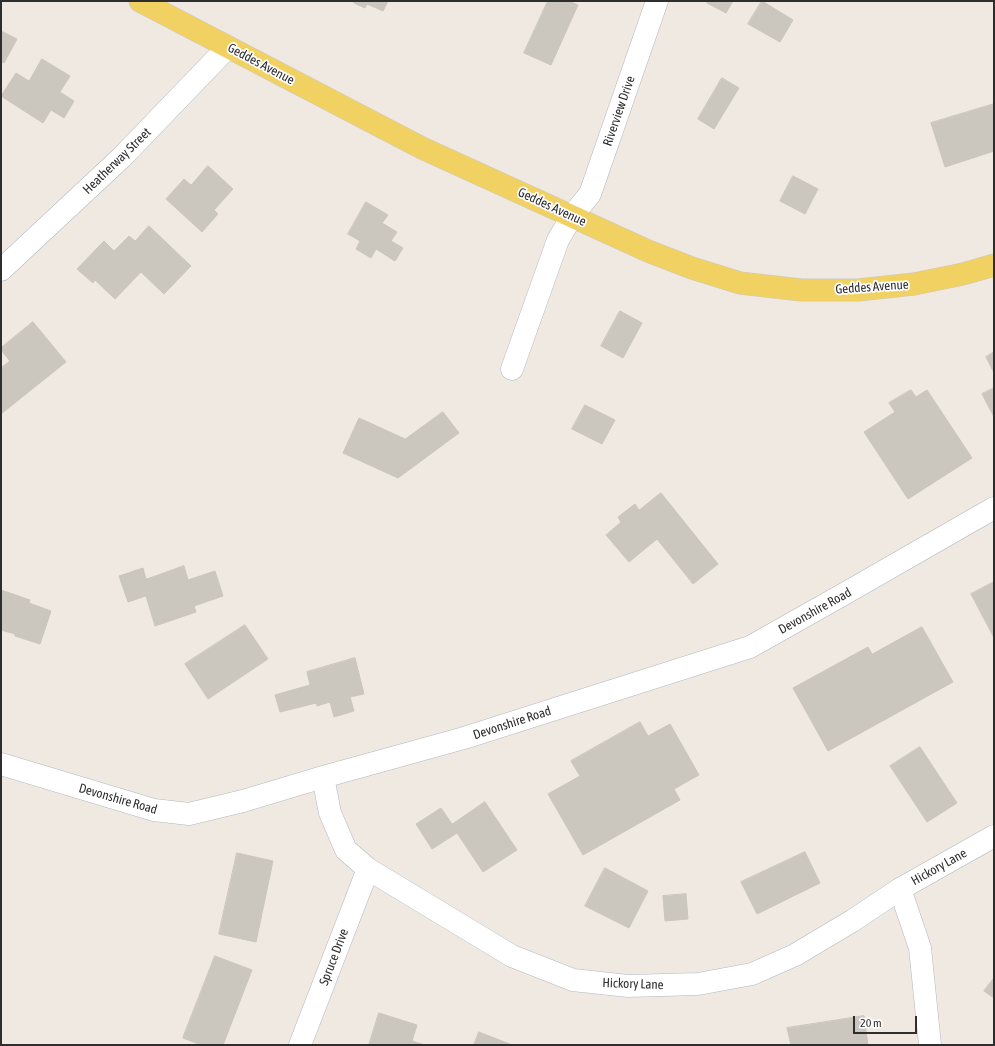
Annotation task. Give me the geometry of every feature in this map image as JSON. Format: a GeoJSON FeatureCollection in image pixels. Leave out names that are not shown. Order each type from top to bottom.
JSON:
{"type":"FeatureCollection","features":[{"type":"Feature","properties":{"kind":"main road","name":"Geddes Avenue"},"geometry":{"type":"LineString","coordinates":[[140,1],[422,148],[648,251],[692,268],[740,283],[801,290],[858,290],[914,284],[964,274],[994,265]]}},
{"type":"Feature","properties":{"kind":"street","name":"Riverview Drive"},"geometry":{"type":"LineString","coordinates":[[512,369],[558,240],[572,216],[590,194],[657,1]]}},
{"type":"Feature","properties":{"kind":"street","name":"Heatherway Street"},"geometry":{"type":"LineString","coordinates":[[1,270],[122,157],[228,47]]}},
{"type":"Feature","properties":{"kind":"street","name":"Devonshire Road"},"geometry":{"type":"LineString","coordinates":[[1,764],[154,810],[190,814],[243,801],[464,738],[750,647],[994,508]]}},
{"type":"Feature","properties":{"kind":"street","name":"Hickory Lane"},"geometry":{"type":"LineString","coordinates":[[324,777],[330,813],[346,850],[368,869],[512,956],[573,980],[628,986],[698,984],[752,974],[795,955],[852,921],[900,889],[994,836]]}},
{"type":"Feature","properties":{"kind":"street","name":"Spruce Drive"},"geometry":{"type":"LineString","coordinates":[[300,1045],[368,869]]}},
{"type":"Feature","properties":{"kind":"street"},"geometry":{"type":"LineString","coordinates":[[900,889],[920,948],[930,1045]]}},
{"type":"Feature","properties":{"kind":"building"},"geometry":{"type":"Polygon","coordinates":[[[355,1],[388,1],[383,11],[367,4],[365,8],[354,3],[355,1]]]}},
{"type":"Feature","properties":{"kind":"building"},"geometry":{"type":"Polygon","coordinates":[[[548,1],[569,1],[578,5],[551,65],[524,53],[548,1]]]}},
{"type":"Feature","properties":{"kind":"building"},"geometry":{"type":"Polygon","coordinates":[[[708,1],[733,1],[726,13],[707,3],[708,1]]]}},
{"type":"Feature","properties":{"kind":"building"},"geometry":{"type":"Polygon","coordinates":[[[762,1],[793,20],[780,42],[748,24],[762,1]]]}},
{"type":"Feature","properties":{"kind":"building"},"geometry":{"type":"Polygon","coordinates":[[[1,31],[17,39],[4,63],[1,61],[1,31]]]}},
{"type":"Feature","properties":{"kind":"building"},"geometry":{"type":"Polygon","coordinates":[[[42,59],[70,76],[60,92],[74,101],[64,118],[51,110],[43,123],[1,96],[16,73],[29,81],[42,59]]]}},
{"type":"Feature","properties":{"kind":"building"},"geometry":{"type":"Polygon","coordinates":[[[722,78],[739,88],[714,129],[698,119],[722,78]]]}},
{"type":"Feature","properties":{"kind":"building"},"geometry":{"type":"Polygon","coordinates":[[[994,104],[994,151],[945,167],[931,123],[994,104]]]}},
{"type":"Feature","properties":{"kind":"building"},"geometry":{"type":"Polygon","coordinates":[[[208,166],[233,189],[214,210],[218,214],[202,232],[166,199],[184,179],[191,185],[208,166]]]}},
{"type":"Feature","properties":{"kind":"building"},"geometry":{"type":"Polygon","coordinates":[[[793,176],[818,189],[805,214],[780,201],[793,176]]]}},
{"type":"Feature","properties":{"kind":"building"},"geometry":{"type":"Polygon","coordinates":[[[366,202],[388,215],[382,223],[397,232],[391,241],[403,248],[395,261],[376,249],[371,258],[356,249],[360,241],[348,234],[366,202]]]}},
{"type":"Feature","properties":{"kind":"building"},"geometry":{"type":"Polygon","coordinates":[[[149,226],[191,266],[164,294],[141,272],[115,299],[95,280],[93,283],[77,269],[104,241],[114,251],[129,236],[135,241],[149,226]]]}},
{"type":"Feature","properties":{"kind":"building"},"geometry":{"type":"Polygon","coordinates":[[[620,311],[642,323],[623,358],[601,346],[620,311]]]}},
{"type":"Feature","properties":{"kind":"building"},"geometry":{"type":"Polygon","coordinates":[[[33,322],[66,362],[1,414],[1,368],[10,361],[1,348],[33,322]]]}},
{"type":"Feature","properties":{"kind":"building"},"geometry":{"type":"Polygon","coordinates":[[[994,352],[994,373],[986,357],[994,352]]]}},
{"type":"Feature","properties":{"kind":"building"},"geometry":{"type":"Polygon","coordinates":[[[994,388],[994,417],[982,394],[994,388]]]}},
{"type":"Feature","properties":{"kind":"building"},"geometry":{"type":"Polygon","coordinates":[[[911,390],[916,397],[927,390],[972,458],[908,499],[864,432],[895,412],[889,403],[911,390]]]}},
{"type":"Feature","properties":{"kind":"building"},"geometry":{"type":"Polygon","coordinates":[[[585,405],[615,420],[602,444],[572,429],[585,405]]]}},
{"type":"Feature","properties":{"kind":"building"},"geometry":{"type":"Polygon","coordinates":[[[443,412],[459,433],[398,478],[343,453],[359,418],[405,439],[443,412]]]}},
{"type":"Feature","properties":{"kind":"building"},"geometry":{"type":"Polygon","coordinates":[[[661,493],[718,564],[693,584],[657,539],[629,562],[606,535],[621,522],[618,517],[635,504],[639,510],[661,493]]]}},
{"type":"Feature","properties":{"kind":"building"},"geometry":{"type":"Polygon","coordinates":[[[184,566],[188,580],[215,571],[223,596],[194,606],[196,612],[155,626],[146,596],[128,602],[119,576],[143,568],[146,579],[184,566]]]}},
{"type":"Feature","properties":{"kind":"building"},"geometry":{"type":"Polygon","coordinates":[[[994,582],[994,636],[993,636],[971,594],[994,582]]]}},
{"type":"Feature","properties":{"kind":"building"},"geometry":{"type":"Polygon","coordinates":[[[1,590],[30,600],[29,603],[51,611],[40,644],[1,630],[1,590]]]}},
{"type":"Feature","properties":{"kind":"building"},"geometry":{"type":"Polygon","coordinates":[[[245,625],[268,659],[208,699],[185,664],[245,625]]]}},
{"type":"Feature","properties":{"kind":"building"},"geometry":{"type":"Polygon","coordinates":[[[922,627],[953,682],[828,751],[793,688],[868,647],[872,654],[922,627]]]}},
{"type":"Feature","properties":{"kind":"building"},"geometry":{"type":"Polygon","coordinates":[[[355,658],[364,694],[350,697],[354,711],[334,717],[330,702],[317,706],[316,703],[280,712],[275,695],[310,685],[307,672],[355,658]]]}},
{"type":"Feature","properties":{"kind":"building"},"geometry":{"type":"Polygon","coordinates":[[[640,722],[648,736],[670,724],[699,775],[674,789],[680,800],[583,855],[548,794],[580,776],[571,761],[640,722]]]}},
{"type":"Feature","properties":{"kind":"building"},"geometry":{"type":"Polygon","coordinates":[[[920,747],[957,803],[927,822],[890,766],[920,747]]]}},
{"type":"Feature","properties":{"kind":"building"},"geometry":{"type":"Polygon","coordinates":[[[485,802],[517,850],[483,872],[457,833],[432,849],[416,824],[441,808],[452,824],[485,802]]]}},
{"type":"Feature","properties":{"kind":"building"},"geometry":{"type":"Polygon","coordinates":[[[805,852],[820,883],[757,914],[741,882],[805,852]]]}},
{"type":"Feature","properties":{"kind":"building"},"geometry":{"type":"Polygon","coordinates":[[[237,853],[273,861],[256,942],[219,934],[237,853]]]}},
{"type":"Feature","properties":{"kind":"building"},"geometry":{"type":"Polygon","coordinates":[[[605,868],[648,891],[629,928],[585,906],[605,868]]]}},
{"type":"Feature","properties":{"kind":"building"},"geometry":{"type":"Polygon","coordinates":[[[686,894],[688,919],[665,921],[663,896],[686,894]]]}},
{"type":"Feature","properties":{"kind":"building"},"geometry":{"type":"Polygon","coordinates":[[[215,956],[252,970],[223,1045],[201,1045],[183,1038],[215,956]]]}},
{"type":"Feature","properties":{"kind":"building"},"geometry":{"type":"Polygon","coordinates":[[[994,978],[994,998],[984,991],[994,978]]]}},
{"type":"Feature","properties":{"kind":"building"},"geometry":{"type":"Polygon","coordinates":[[[379,1013],[417,1025],[412,1041],[425,1045],[369,1045],[379,1013]]]}},
{"type":"Feature","properties":{"kind":"building"},"geometry":{"type":"Polygon","coordinates":[[[864,1016],[868,1045],[791,1045],[787,1028],[864,1016]]]}},
{"type":"Feature","properties":{"kind":"building"},"geometry":{"type":"Polygon","coordinates":[[[479,1032],[512,1045],[474,1045],[479,1032]]]}}]}
